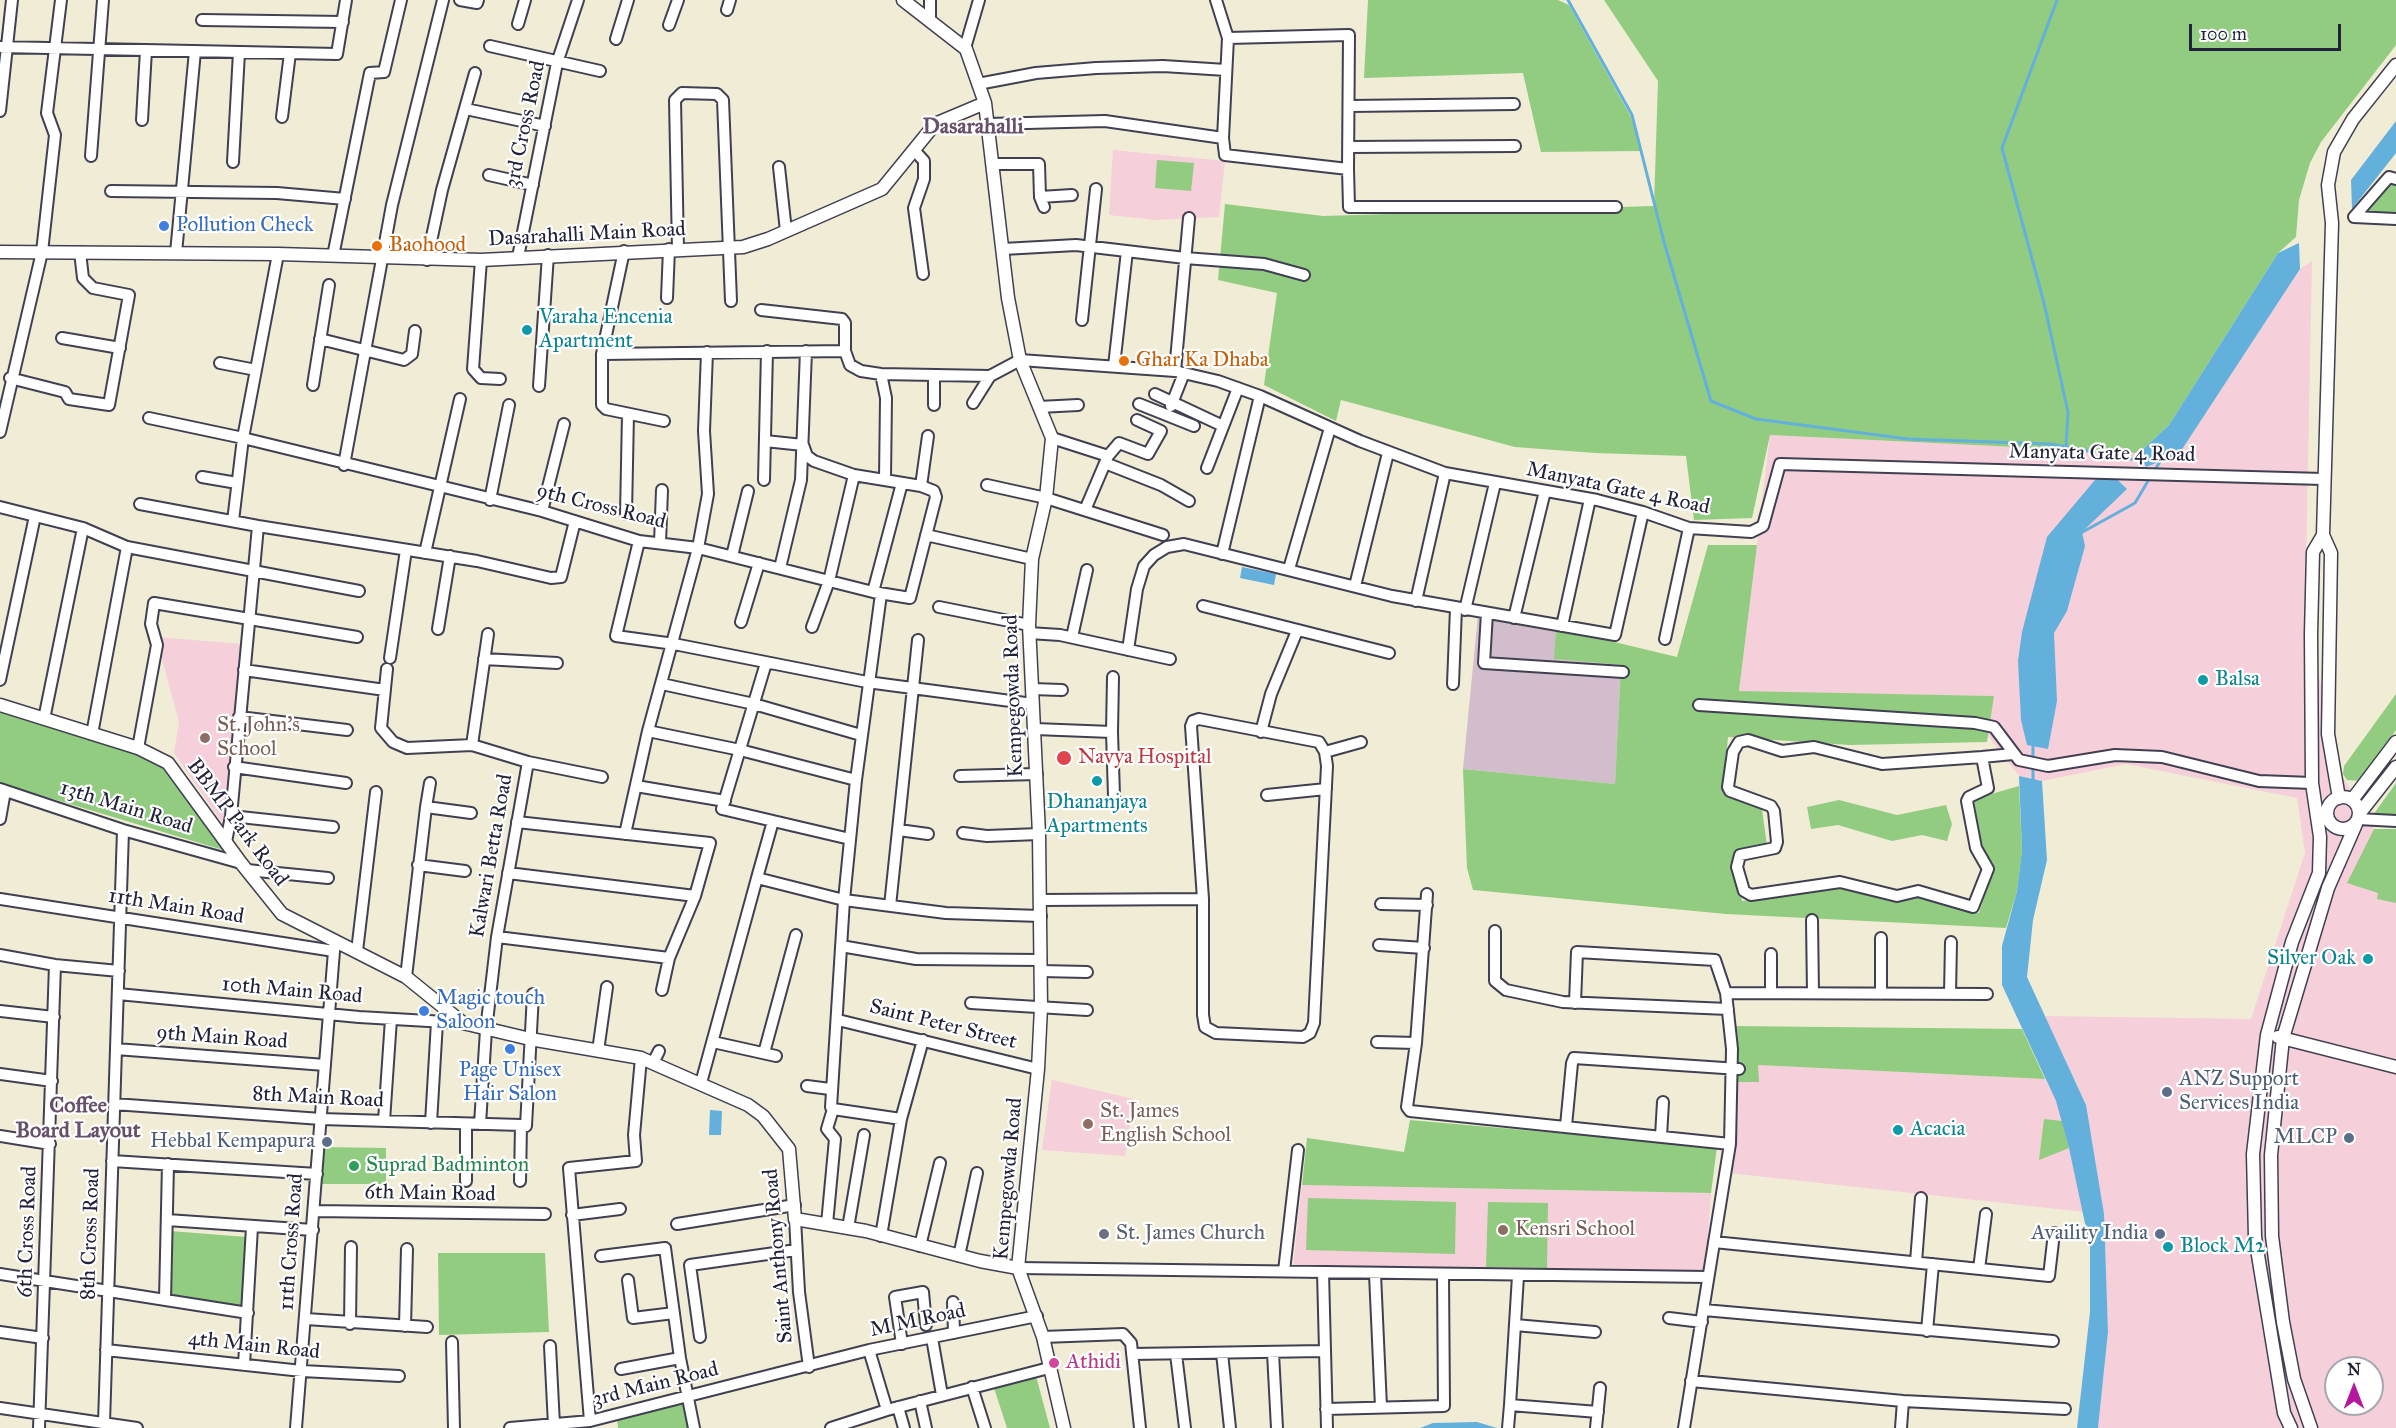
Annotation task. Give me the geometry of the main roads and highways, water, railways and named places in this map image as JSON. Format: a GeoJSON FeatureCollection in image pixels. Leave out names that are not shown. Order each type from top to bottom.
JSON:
{"type":"FeatureCollection","features":[{"type":"Feature","properties":{"kind":"water"},"geometry":{"type":"Polygon","coordinates":[[[2396,121],[2396,153],[2352,209],[2351,180],[2396,121]]]}},
{"type":"Feature","properties":{"kind":"water"},"geometry":{"type":"Polygon","coordinates":[[[2299,243],[2300,269],[2179,454],[2146,467],[2139,453],[2169,425],[2278,253],[2299,243]]]}},
{"type":"Feature","properties":{"kind":"water"},"geometry":{"type":"Polygon","coordinates":[[[2105,468],[2127,489],[2082,532],[2085,546],[2067,611],[2054,633],[2057,701],[2048,749],[2027,745],[2021,720],[2018,661],[2022,632],[2047,537],[2105,468]]]}},
{"type":"Feature","properties":{"kind":"water"},"geometry":{"type":"Polygon","coordinates":[[[1242,567],[1276,574],[1274,585],[1240,578],[1242,567]]]}},
{"type":"Feature","properties":{"kind":"water"},"geometry":{"type":"Polygon","coordinates":[[[2019,776],[2042,781],[2047,860],[2033,920],[2027,977],[2086,1105],[2104,1214],[2108,1332],[2098,1428],[2077,1428],[2090,1312],[2090,1247],[2069,1148],[2056,1101],[2002,985],[2002,946],[2017,891],[2022,851],[2019,776]]]}},
{"type":"Feature","properties":{"kind":"water"},"geometry":{"type":"Polygon","coordinates":[[[710,1110],[722,1111],[721,1135],[709,1135],[710,1110]]]}},
{"type":"Feature","properties":{"kind":"water"},"geometry":{"type":"Polygon","coordinates":[[[1477,1422],[1497,1428],[1420,1428],[1433,1423],[1477,1422]]]}},
{"type":"Feature","properties":{"kind":"waterway"},"geometry":{"type":"LineString","coordinates":[[1568,0],[1632,115],[1664,242],[1711,401],[1756,419],[1908,439],[2051,444],[2147,462]]}},
{"type":"Feature","properties":{"kind":"waterway"},"geometry":{"type":"LineString","coordinates":[[2057,0],[2002,148],[2044,303],[2068,412],[2066,447]]}},
{"type":"Feature","properties":{"kind":"waterway"},"geometry":{"type":"LineString","coordinates":[[2155,470],[2162,458]]}},
{"type":"Feature","properties":{"kind":"waterway"},"geometry":{"type":"LineString","coordinates":[[2079,534],[2135,503],[2151,476]]}},
{"type":"Feature","properties":{"kind":"waterway"},"geometry":{"type":"LineString","coordinates":[[2033,743],[2033,760]]}},
{"type":"Feature","properties":{"kind":"waterway"},"geometry":{"type":"LineString","coordinates":[[2033,767],[2033,781]]}},
{"type":"Feature","properties":{"kind":"place","name":"Pollution Check"},"geometry":{"type":"Point","coordinates":[164,226]}},
{"type":"Feature","properties":{"kind":"place","name":"Baohood"},"geometry":{"type":"Point","coordinates":[377,246]}},
{"type":"Feature","properties":{"kind":"place","name":"Varaha Encenia Apartment"},"geometry":{"type":"Point","coordinates":[527,330]}},
{"type":"Feature","properties":{"kind":"place","name":"Ghar Ka Dhaba"},"geometry":{"type":"Point","coordinates":[1124,361]}},
{"type":"Feature","properties":{"kind":"place","name":"Balsa"},"geometry":{"type":"Point","coordinates":[2203,680]}},
{"type":"Feature","properties":{"kind":"place","name":"St. John's School"},"geometry":{"type":"Point","coordinates":[205,738]}},
{"type":"Feature","properties":{"kind":"place","name":"Navya Hospital"},"geometry":{"type":"Point","coordinates":[1064,758]}},
{"type":"Feature","properties":{"kind":"place","name":"Dhananjaya Apartments"},"geometry":{"type":"Point","coordinates":[1097,781]}},
{"type":"Feature","properties":{"kind":"place","name":"Silver Oak"},"geometry":{"type":"Point","coordinates":[2368,959]}},
{"type":"Feature","properties":{"kind":"place","name":"Magic touch Saloon"},"geometry":{"type":"Point","coordinates":[424,1011]}},
{"type":"Feature","properties":{"kind":"place","name":"Page Unisex Hair Salon"},"geometry":{"type":"Point","coordinates":[510,1049]}},
{"type":"Feature","properties":{"kind":"place","name":"ANZ Support Services India"},"geometry":{"type":"Point","coordinates":[2167,1092]}},
{"type":"Feature","properties":{"kind":"place","name":"St. James English School"},"geometry":{"type":"Point","coordinates":[1088,1124]}},
{"type":"Feature","properties":{"kind":"place","name":"Acacia"},"geometry":{"type":"Point","coordinates":[1898,1130]}},
{"type":"Feature","properties":{"kind":"place","name":"MLCP"},"geometry":{"type":"Point","coordinates":[2349,1138]}},
{"type":"Feature","properties":{"kind":"place","name":"Hebbal Kempapura"},"geometry":{"type":"Point","coordinates":[327,1142]}},
{"type":"Feature","properties":{"kind":"place","name":"Suprad Badminton"},"geometry":{"type":"Point","coordinates":[354,1166]}},
{"type":"Feature","properties":{"kind":"place","name":"Kensri School"},"geometry":{"type":"Point","coordinates":[1503,1230]}},
{"type":"Feature","properties":{"kind":"place","name":"St. James Church"},"geometry":{"type":"Point","coordinates":[1104,1234]}},
{"type":"Feature","properties":{"kind":"place","name":"Availity India"},"geometry":{"type":"Point","coordinates":[2160,1234]}},
{"type":"Feature","properties":{"kind":"place","name":"Block M2"},"geometry":{"type":"Point","coordinates":[2168,1247]}},
{"type":"Feature","properties":{"kind":"place","name":"Athidi"},"geometry":{"type":"Point","coordinates":[1054,1363]}},
{"type":"Feature","properties":{"kind":"district","name":"Dasarahalli"},"geometry":{"type":"Point","coordinates":[973,128]}},
{"type":"Feature","properties":{"kind":"district","name":"Coffee Board Layout"},"geometry":{"type":"Point","coordinates":[78,1120]}}]}
